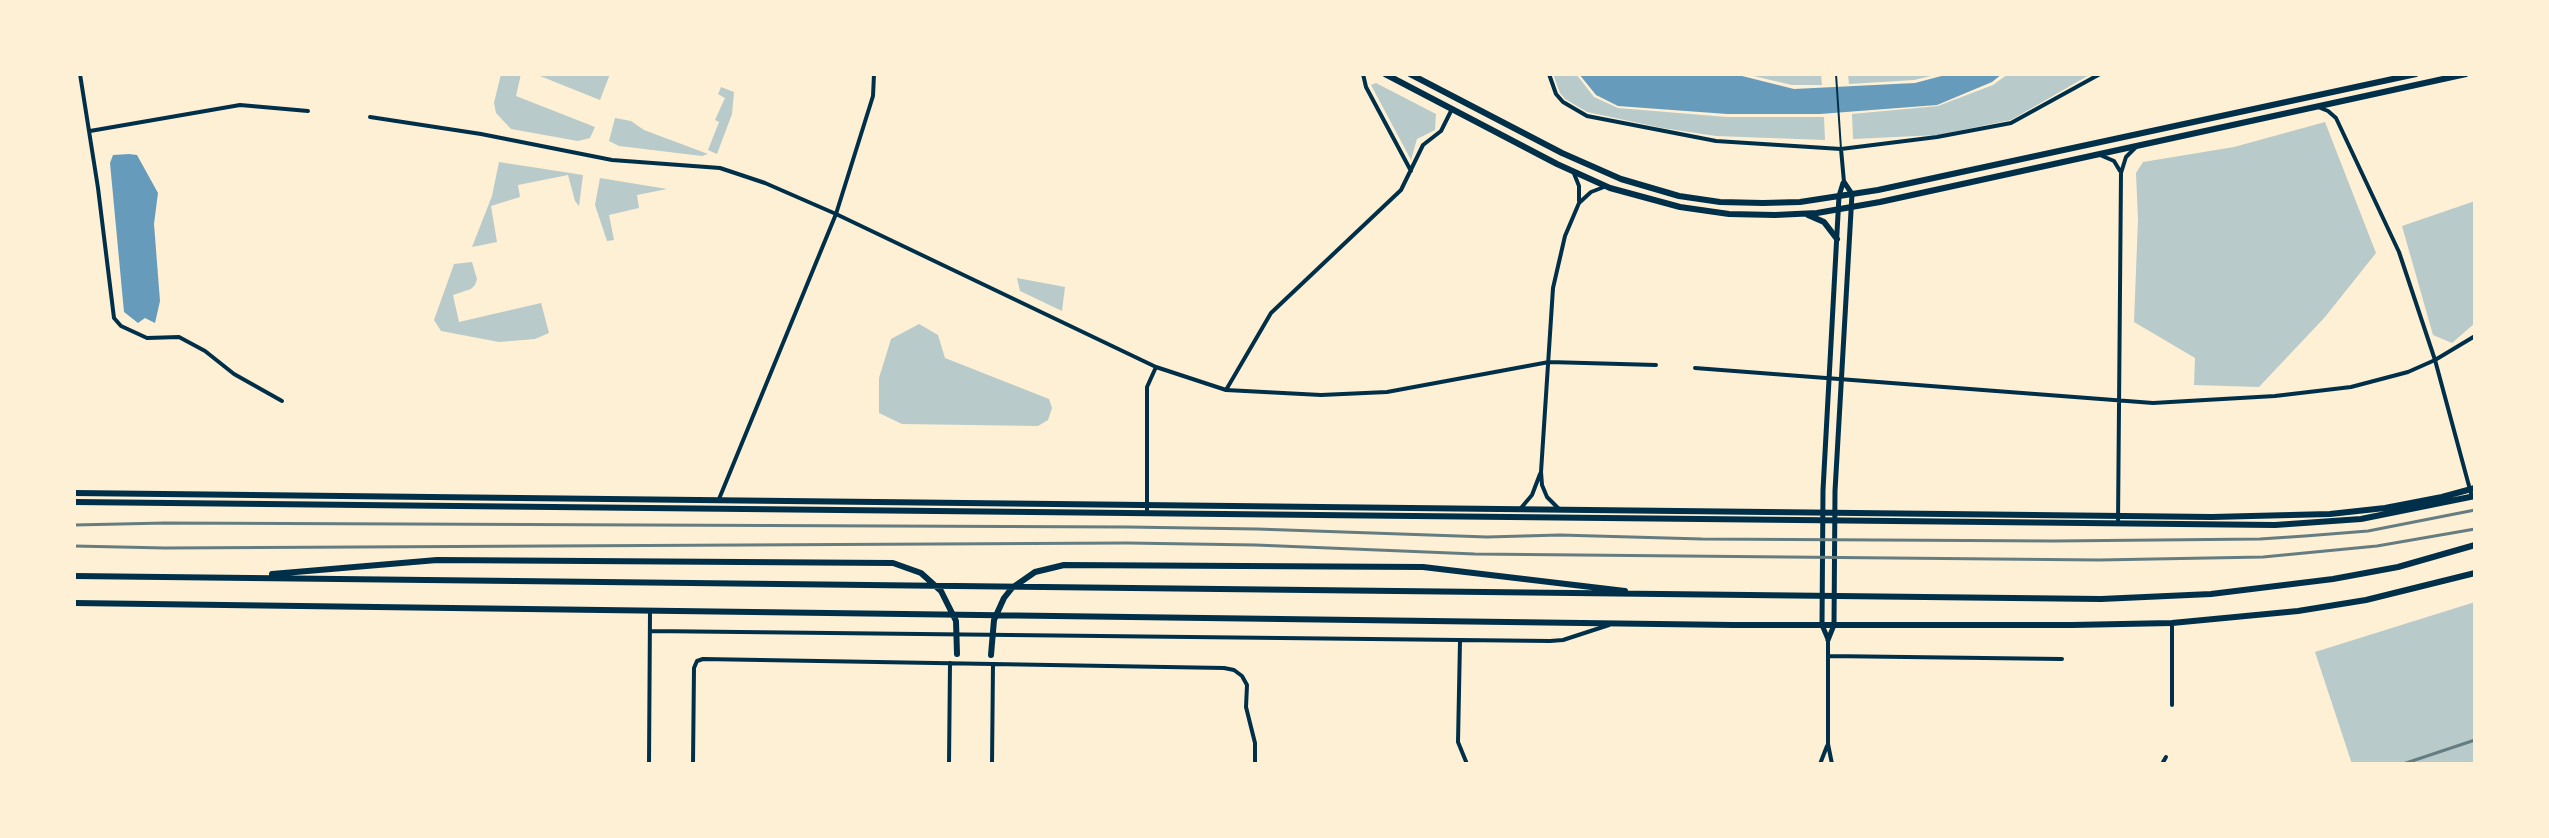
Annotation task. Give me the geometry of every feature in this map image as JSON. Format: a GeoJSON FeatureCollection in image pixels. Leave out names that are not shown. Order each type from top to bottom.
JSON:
{"type":"FeatureCollection","features":[{"type":"Feature","properties":{"kind":"main road"},"geometry":{"type":"LineString","coordinates":[[1385,74],[1610,188],[1654,202],[1751,215],[1805,214],[1851,207],[2466,74]]}},
{"type":"Feature","properties":{"kind":"main road"},"geometry":{"type":"LineString","coordinates":[[1410,74],[1582,163],[1660,192],[1699,200],[1744,203],[1800,202],[1852,194],[2416,74]]}},
{"type":"Feature","properties":{"kind":"main road"},"geometry":{"type":"LineString","coordinates":[[1805,214],[1824,222],[1837,239]]}},
{"type":"Feature","properties":{"kind":"main road"},"geometry":{"type":"LineString","coordinates":[[74,493],[718,500],[1147,509],[1519,509],[2118,520],[2330,514],[2385,508],[2473,492]]}},
{"type":"Feature","properties":{"kind":"main road"},"geometry":{"type":"LineString","coordinates":[[74,502],[1823,516]]}},
{"type":"Feature","properties":{"kind":"main road"},"geometry":{"type":"LineString","coordinates":[[74,576],[2050,600],[2211,594],[2333,579],[2398,567],[2475,545]]}},
{"type":"Feature","properties":{"kind":"main road"},"geometry":{"type":"LineString","coordinates":[[233,577],[404,562],[510,559],[893,563],[921,573],[941,591],[956,621],[957,654]]}},
{"type":"Feature","properties":{"kind":"main road"},"geometry":{"type":"LineString","coordinates":[[991,655],[994,620],[1004,598],[1023,578],[1064,565],[1367,565],[1448,569],[1669,594]]}},
{"type":"Feature","properties":{"kind":"main road"},"geometry":{"type":"LineString","coordinates":[[74,603],[1822,625],[2172,623],[2238,618],[2366,600],[2475,573]]}},
{"type":"Feature","properties":{"kind":"street"},"geometry":{"type":"LineString","coordinates":[[80,74],[114,318],[121,326],[147,338],[179,337],[282,401]]}},
{"type":"Feature","properties":{"kind":"street"},"geometry":{"type":"LineString","coordinates":[[718,500],[836,214],[873,96],[874,74]]}},
{"type":"Feature","properties":{"kind":"street"},"geometry":{"type":"LineString","coordinates":[[1363,74],[1366,87],[1411,171]]}},
{"type":"Feature","properties":{"kind":"street"},"geometry":{"type":"LineString","coordinates":[[1549,74],[1556,94],[1563,102],[1587,116],[1716,141],[1841,149],[1963,133],[2011,123],[2100,74]]}},
{"type":"Feature","properties":{"kind":"street"},"geometry":{"type":"LineString","coordinates":[[2336,118],[2343,101]]}},
{"type":"Feature","properties":{"kind":"street"},"geometry":{"type":"LineString","coordinates":[[90,131],[240,105],[308,111]]}},
{"type":"Feature","properties":{"kind":"street"},"geometry":{"type":"LineString","coordinates":[[2316,107],[2336,118],[2387,222],[2435,360],[2473,492]]}},
{"type":"Feature","properties":{"kind":"street"},"geometry":{"type":"LineString","coordinates":[[1226,390],[1271,313],[1401,190],[1423,145],[1441,131],[1452,109]]}},
{"type":"Feature","properties":{"kind":"street"},"geometry":{"type":"LineString","coordinates":[[370,117],[481,134],[612,160],[720,168],[765,183],[836,214],[1156,367],[1226,390],[1321,395],[1387,392],[1549,362],[1656,365]]}},
{"type":"Feature","properties":{"kind":"street"},"geometry":{"type":"LineString","coordinates":[[2118,520],[2121,173],[2126,157],[2138,146]]}},
{"type":"Feature","properties":{"kind":"street"},"geometry":{"type":"LineString","coordinates":[[1832,764],[1828,744],[1828,640],[1822,625],[1823,516],[1839,196],[1844,182],[1841,149]]}},
{"type":"Feature","properties":{"kind":"street"},"geometry":{"type":"LineString","coordinates":[[2098,154],[2114,161],[2121,173]]}},
{"type":"Feature","properties":{"kind":"street"},"geometry":{"type":"LineString","coordinates":[[1561,510],[1547,497],[1541,472],[1556,270],[1565,236],[1579,203],[1579,186],[1573,171]]}},
{"type":"Feature","properties":{"kind":"street"},"geometry":{"type":"LineString","coordinates":[[1828,640],[1834,625],[1835,517],[1852,194],[1844,182]]}},
{"type":"Feature","properties":{"kind":"street"},"geometry":{"type":"LineString","coordinates":[[1579,203],[1596,189],[1610,188]]}},
{"type":"Feature","properties":{"kind":"street"},"geometry":{"type":"LineString","coordinates":[[1695,368],[2153,403],[2249,398],[2351,387],[2394,377],[2435,360],[2475,336]]}},
{"type":"Feature","properties":{"kind":"street"},"geometry":{"type":"LineString","coordinates":[[1147,509],[1147,387],[1156,367]]}},
{"type":"Feature","properties":{"kind":"street"},"geometry":{"type":"LineString","coordinates":[[1519,509],[1532,495],[1541,472]]}},
{"type":"Feature","properties":{"kind":"street"},"geometry":{"type":"LineString","coordinates":[[649,764],[650,611]]}},
{"type":"Feature","properties":{"kind":"street"},"geometry":{"type":"LineString","coordinates":[[650,631],[1563,640],[1614,623]]}},
{"type":"Feature","properties":{"kind":"street"},"geometry":{"type":"LineString","coordinates":[[2172,623],[2172,705]]}},
{"type":"Feature","properties":{"kind":"street"},"geometry":{"type":"LineString","coordinates":[[1460,640],[1458,742],[1467,764]]}},
{"type":"Feature","properties":{"kind":"street"},"geometry":{"type":"LineString","coordinates":[[957,654],[957,663]]}},
{"type":"Feature","properties":{"kind":"street"},"geometry":{"type":"LineString","coordinates":[[991,655],[992,764]]}},
{"type":"Feature","properties":{"kind":"street"},"geometry":{"type":"LineString","coordinates":[[1828,656],[2062,659]]}},
{"type":"Feature","properties":{"kind":"street"},"geometry":{"type":"LineString","coordinates":[[693,764],[694,668],[697,661],[1234,670],[1247,685],[1246,707],[1255,743],[1255,764]]}},
{"type":"Feature","properties":{"kind":"street"},"geometry":{"type":"LineString","coordinates":[[949,764],[950,663]]}},
{"type":"Feature","properties":{"kind":"street"},"geometry":{"type":"LineString","coordinates":[[1820,764],[1828,744]]}},
{"type":"Feature","properties":{"kind":"street"},"geometry":{"type":"LineString","coordinates":[[2162,764],[2166,757]]}},
{"type":"Feature","properties":{"kind":"lane"},"geometry":{"type":"LineString","coordinates":[[1836,74],[1841,149]]}},
{"type":"Feature","properties":{"kind":"shaded area"},"geometry":{"type":"Polygon","coordinates":[[[501,74],[521,74],[516,96],[595,127],[590,138],[578,141],[511,129],[496,113],[494,103],[501,74]]]}},
{"type":"Feature","properties":{"kind":"shaded area"},"geometry":{"type":"Polygon","coordinates":[[[535,74],[610,74],[600,100],[535,74]]]}},
{"type":"Feature","properties":{"kind":"shaded area"},"geometry":{"type":"Polygon","coordinates":[[[1553,74],[1576,74],[1594,97],[1618,108],[1727,117],[1824,117],[1825,140],[1716,136],[1587,112],[1565,99],[1553,74]]]}},
{"type":"Feature","properties":{"kind":"shaded area"},"geometry":{"type":"Polygon","coordinates":[[[1745,74],[1821,74],[1822,85],[1792,85],[1745,74]]]}},
{"type":"Feature","properties":{"kind":"shaded area"},"geometry":{"type":"Polygon","coordinates":[[[1848,74],[1940,74],[1914,80],[1849,84],[1848,74]]]}},
{"type":"Feature","properties":{"kind":"shaded area"},"geometry":{"type":"Polygon","coordinates":[[[2008,74],[2091,74],[2011,120],[1938,135],[1853,139],[1852,114],[1938,106],[1993,85],[2008,74]]]}},
{"type":"Feature","properties":{"kind":"shaded area"},"geometry":{"type":"Polygon","coordinates":[[[1376,83],[1436,114],[1435,130],[1417,139],[1411,160],[1371,85],[1376,83]]]}},
{"type":"Feature","properties":{"kind":"shaded area"},"geometry":{"type":"Polygon","coordinates":[[[721,87],[734,92],[732,114],[717,154],[708,150],[719,122],[715,120],[725,98],[718,94],[721,87]]]}},
{"type":"Feature","properties":{"kind":"shaded area"},"geometry":{"type":"Polygon","coordinates":[[[615,118],[631,121],[644,130],[708,154],[702,156],[619,146],[609,141],[615,118]]]}},
{"type":"Feature","properties":{"kind":"shaded area"},"geometry":{"type":"Polygon","coordinates":[[[2325,122],[2376,253],[2325,317],[2259,387],[2194,385],[2195,358],[2134,322],[2138,220],[2136,173],[2143,162],[2234,147],[2325,122]]]}},
{"type":"Feature","properties":{"kind":"shaded area"},"geometry":{"type":"Polygon","coordinates":[[[499,162],[583,175],[579,206],[568,175],[518,185],[520,197],[491,206],[497,242],[472,247],[492,196],[499,162]]]}},
{"type":"Feature","properties":{"kind":"shaded area"},"geometry":{"type":"Polygon","coordinates":[[[600,178],[667,189],[637,195],[639,208],[609,215],[614,240],[607,241],[595,205],[600,178]]]}},
{"type":"Feature","properties":{"kind":"shaded area"},"geometry":{"type":"Polygon","coordinates":[[[2475,201],[2475,323],[2452,343],[2433,335],[2402,226],[2475,201]]]}},
{"type":"Feature","properties":{"kind":"shaded area"},"geometry":{"type":"Polygon","coordinates":[[[472,262],[477,279],[475,285],[453,295],[459,322],[541,303],[549,333],[535,339],[499,342],[441,331],[434,320],[454,264],[472,262]]]}},
{"type":"Feature","properties":{"kind":"shaded area"},"geometry":{"type":"Polygon","coordinates":[[[1017,278],[1065,287],[1062,311],[1020,291],[1017,278]]]}},
{"type":"Feature","properties":{"kind":"shaded area"},"geometry":{"type":"Polygon","coordinates":[[[919,324],[938,335],[945,358],[1049,399],[1052,408],[1048,420],[1038,426],[902,424],[879,413],[879,378],[891,339],[919,324]]]}},
{"type":"Feature","properties":{"kind":"shaded area"},"geometry":{"type":"Polygon","coordinates":[[[2475,602],[2475,764],[2352,764],[2315,652],[2475,602]]]}},
{"type":"Feature","properties":{"kind":"water"},"geometry":{"type":"Polygon","coordinates":[[[1579,74],[1734,74],[1794,89],[1915,83],[1949,74],[2002,74],[1992,82],[1937,105],[1820,114],[1727,114],[1618,106],[1596,95],[1579,74]]]}},
{"type":"Feature","properties":{"kind":"water"},"geometry":{"type":"Polygon","coordinates":[[[113,155],[137,155],[158,193],[154,224],[160,301],[155,323],[145,318],[138,323],[124,312],[110,163],[113,155]]]}},
{"type":"Feature","properties":{"kind":"railway"},"geometry":{"type":"LineString","coordinates":[[74,525],[1127,527],[1487,537],[1560,535],[2054,541],[2305,536],[2368,531],[2475,510]]}},
{"type":"Feature","properties":{"kind":"railway"},"geometry":{"type":"LineString","coordinates":[[74,546],[1127,543],[1475,554],[2099,560],[2263,557],[2377,546],[2475,529]]}},
{"type":"Feature","properties":{"kind":"railway"},"geometry":{"type":"LineString","coordinates":[[2403,764],[2475,740]]}}]}
